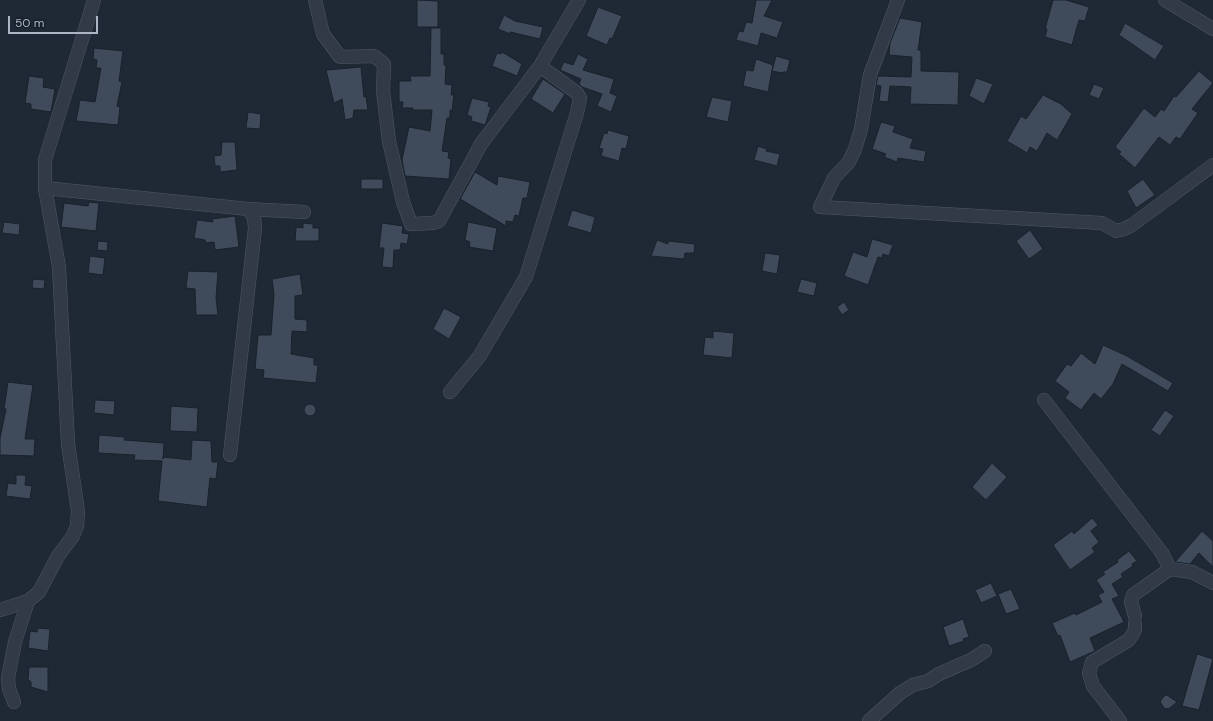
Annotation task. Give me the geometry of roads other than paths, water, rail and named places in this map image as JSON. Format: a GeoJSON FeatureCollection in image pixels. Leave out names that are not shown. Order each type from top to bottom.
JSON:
{"type":"FeatureCollection","features":[{"type":"Feature","properties":{"kind":"street"},"geometry":{"type":"LineString","coordinates":[[0,610],[28,601],[39,592],[58,556],[73,536],[77,526],[78,511],[68,444],[59,267],[45,188],[45,160],[94,0]]}},
{"type":"Feature","properties":{"kind":"street"},"geometry":{"type":"LineString","coordinates":[[315,0],[323,34],[340,57],[374,56],[384,64],[384,91],[389,141],[403,202],[411,224],[433,223],[439,220],[481,144],[540,66],[579,0]]}},
{"type":"Feature","properties":{"kind":"street"},"geometry":{"type":"LineString","coordinates":[[898,0],[870,75],[861,129],[855,149],[850,162],[834,178],[820,207],[1102,224],[1116,231],[1124,230],[1132,225],[1213,165]]}},
{"type":"Feature","properties":{"kind":"street"},"geometry":{"type":"LineString","coordinates":[[1165,0],[1213,29]]}},
{"type":"Feature","properties":{"kind":"street"},"geometry":{"type":"LineString","coordinates":[[450,392],[479,357],[526,277],[578,113],[580,98],[577,93],[540,66]]}},
{"type":"Feature","properties":{"kind":"street"},"geometry":{"type":"LineString","coordinates":[[45,188],[248,209],[304,212]]}},
{"type":"Feature","properties":{"kind":"street"},"geometry":{"type":"LineString","coordinates":[[230,455],[255,228],[254,217],[248,209]]}},
{"type":"Feature","properties":{"kind":"street"},"geometry":{"type":"LineString","coordinates":[[1044,400],[1162,553],[1170,569]]}},
{"type":"Feature","properties":{"kind":"street"},"geometry":{"type":"LineString","coordinates":[[1120,721],[1093,686],[1089,673],[1092,662],[1128,640],[1135,630],[1135,619],[1131,602],[1133,595],[1170,569],[1192,572],[1213,583]]}},
{"type":"Feature","properties":{"kind":"street"},"geometry":{"type":"LineString","coordinates":[[14,702],[8,689],[8,678],[15,642],[28,601]]}},
{"type":"Feature","properties":{"kind":"street"},"geometry":{"type":"LineString","coordinates":[[869,721],[900,693],[913,685],[928,681],[939,674],[971,660],[985,651]]}}]}
